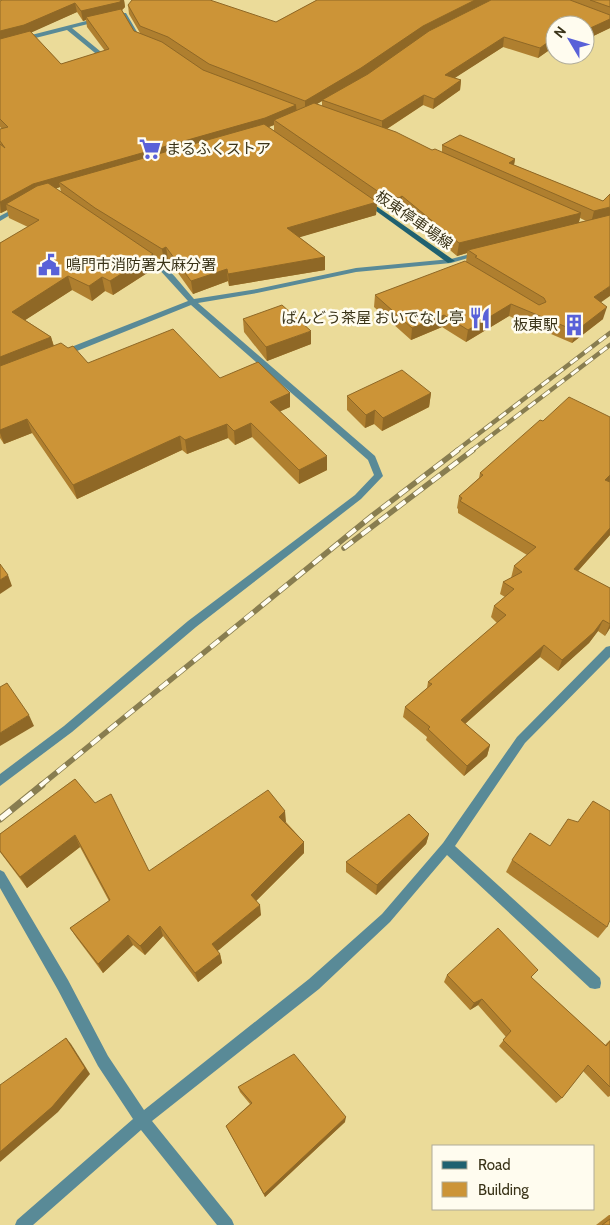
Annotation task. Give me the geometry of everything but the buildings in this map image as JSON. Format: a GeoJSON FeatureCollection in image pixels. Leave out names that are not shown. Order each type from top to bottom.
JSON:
{"type":"FeatureCollection","features":[{"type":"Feature","properties":{"kind":"main road","name":"板東停車場線"},"geometry":{"type":"LineString","coordinates":[[362,199],[451,261]]}},
{"type":"Feature","properties":{"kind":"street"},"geometry":{"type":"LineString","coordinates":[[114,16],[124,14],[130,7]]}},
{"type":"Feature","properties":{"kind":"street"},"geometry":{"type":"LineString","coordinates":[[124,14],[138,38],[145,40]]}},
{"type":"Feature","properties":{"kind":"street"},"geometry":{"type":"LineString","coordinates":[[0,45],[105,19]]}},
{"type":"Feature","properties":{"kind":"street"},"geometry":{"type":"LineString","coordinates":[[67,28],[104,58],[95,60]]}},
{"type":"Feature","properties":{"kind":"street"},"geometry":{"type":"LineString","coordinates":[[0,218],[23,206]]}},
{"type":"Feature","properties":{"kind":"street"},"geometry":{"type":"LineString","coordinates":[[0,781],[68,730],[192,624],[358,497],[379,476],[372,458],[191,302],[158,263],[134,248]]}},
{"type":"Feature","properties":{"kind":"street"},"geometry":{"type":"LineString","coordinates":[[59,356],[191,302],[257,291],[356,270],[451,261],[488,252]]}},
{"type":"Feature","properties":{"kind":"street"},"geometry":{"type":"LineString","coordinates":[[451,261],[459,266]]}},
{"type":"Feature","properties":{"kind":"street"},"geometry":{"type":"LineString","coordinates":[[22,1225],[142,1120],[314,984],[386,918],[447,847],[522,740],[610,650]]}},
{"type":"Feature","properties":{"kind":"street"},"geometry":{"type":"LineString","coordinates":[[447,847],[595,982]]}},
{"type":"Feature","properties":{"kind":"street"},"geometry":{"type":"LineString","coordinates":[[0,876],[64,986],[103,1061],[142,1120],[228,1225]]}},
{"type":"Feature","properties":{"kind":"railway"},"geometry":{"type":"LineString","coordinates":[[456,451],[610,333]]}},
{"type":"Feature","properties":{"kind":"railway"},"geometry":{"type":"LineString","coordinates":[[471,451],[610,345]]}},
{"type":"Feature","properties":{"kind":"railway"},"geometry":{"type":"LineString","coordinates":[[40,786],[373,515],[458,450]]}},
{"type":"Feature","properties":{"kind":"railway"},"geometry":{"type":"LineString","coordinates":[[344,548],[473,450]]}},
{"type":"Feature","properties":{"kind":"railway"},"geometry":{"type":"LineString","coordinates":[[0,819],[42,785]]}},
{"type":"Feature","properties":{"kind":"place","name":"まるふくストア"},"geometry":{"type":"Point","coordinates":[150,149]}},
{"type":"Feature","properties":{"kind":"place","name":"鳴門市消防署大麻分署"},"geometry":{"type":"Point","coordinates":[49,265]}},
{"type":"Feature","properties":{"kind":"place","name":"ばんどう茶屋 おいでなし亭"},"geometry":{"type":"Point","coordinates":[480,318]}},
{"type":"Feature","properties":{"kind":"place","name":"板東駅"},"geometry":{"type":"Point","coordinates":[574,325]}}]}
